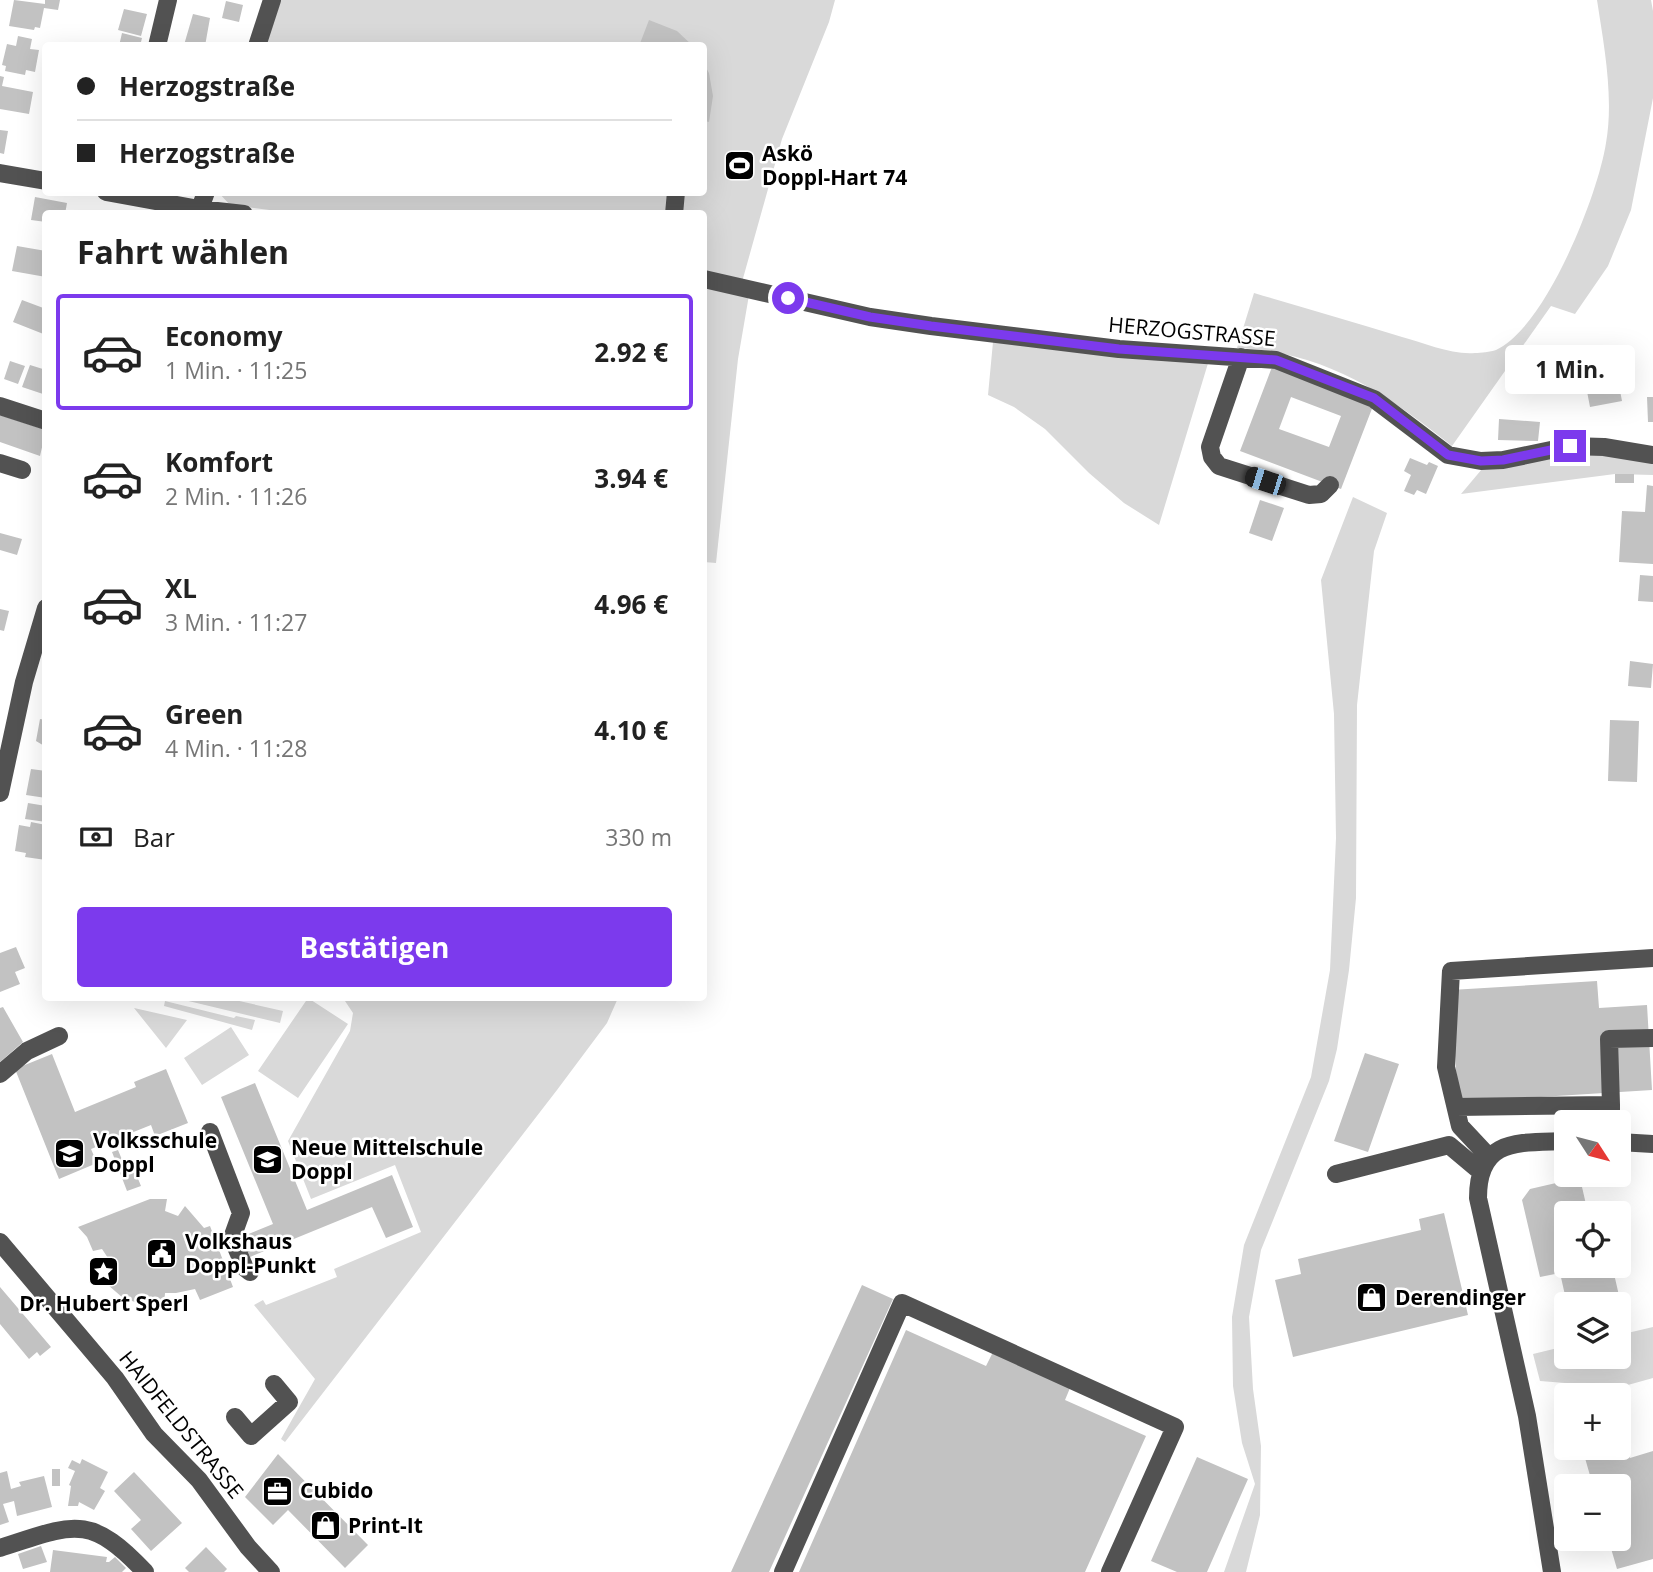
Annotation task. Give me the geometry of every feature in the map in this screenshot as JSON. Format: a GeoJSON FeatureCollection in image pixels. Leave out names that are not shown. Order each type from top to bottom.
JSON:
{"type":"FeatureCollection","features":[{"type":"Feature","properties":{"kind":"street"},"geometry":{"type":"LineString","coordinates":[[158,42],[168,0]]}},
{"type":"Feature","properties":{"kind":"street"},"geometry":{"type":"LineString","coordinates":[[258,42],[272,0]]}},
{"type":"Feature","properties":{"kind":"street"},"geometry":{"type":"LineString","coordinates":[[0,173],[42,180]]}},
{"type":"Feature","properties":{"kind":"street"},"geometry":{"type":"LineString","coordinates":[[136,196],[225,210]]}},
{"type":"Feature","properties":{"kind":"street","name":"HERZOGSTRASSE"},"geometry":{"type":"LineString","coordinates":[[707,280],[870,317],[919,324],[1119,349],[1276,360],[1374,398],[1448,455],[1481,461],[1503,460],[1570,446],[1604,447],[1653,455]]}},
{"type":"Feature","properties":{"kind":"street"},"geometry":{"type":"LineString","coordinates":[[1241,357],[1210,447],[1212,457],[1219,466],[1309,495],[1321,494],[1330,485]]}},
{"type":"Feature","properties":{"kind":"street"},"geometry":{"type":"LineString","coordinates":[[0,406],[42,420]]}},
{"type":"Feature","properties":{"kind":"street"},"geometry":{"type":"LineString","coordinates":[[0,463],[22,470]]}},
{"type":"Feature","properties":{"kind":"street"},"geometry":{"type":"LineString","coordinates":[[0,793],[24,682],[42,621]]}},
{"type":"Feature","properties":{"kind":"street"},"geometry":{"type":"LineString","coordinates":[[1485,1164],[1460,1126],[1446,1067],[1451,971],[1653,958]]}},
{"type":"Feature","properties":{"kind":"street"},"geometry":{"type":"LineString","coordinates":[[0,1074],[27,1052],[59,1036]]}},
{"type":"Feature","properties":{"kind":"street"},"geometry":{"type":"LineString","coordinates":[[1611,1110],[1609,1039],[1653,1038]]}},
{"type":"Feature","properties":{"kind":"street"},"geometry":{"type":"LineString","coordinates":[[1456,1107],[1554,1111]]}},
{"type":"Feature","properties":{"kind":"street"},"geometry":{"type":"LineString","coordinates":[[210,1132],[241,1213],[232,1238],[245,1268],[250,1272]]}},
{"type":"Feature","properties":{"kind":"street"},"geometry":{"type":"LineString","coordinates":[[1552,1572],[1527,1416],[1478,1198],[1485,1164],[1500,1148],[1514,1143],[1554,1141]]}},
{"type":"Feature","properties":{"kind":"street"},"geometry":{"type":"LineString","coordinates":[[1631,1143],[1653,1144]]}},
{"type":"Feature","properties":{"kind":"street"},"geometry":{"type":"LineString","coordinates":[[1336,1174],[1449,1145],[1485,1164]]}},
{"type":"Feature","properties":{"kind":"street","name":"HAIDFELDSTRASSE"},"geometry":{"type":"LineString","coordinates":[[0,1242],[115,1378],[154,1434],[199,1480],[248,1547],[271,1572]]}},
{"type":"Feature","properties":{"kind":"street"},"geometry":{"type":"LineString","coordinates":[[783,1572],[902,1303],[1175,1427],[1110,1572]]}},
{"type":"Feature","properties":{"kind":"street"},"geometry":{"type":"LineString","coordinates":[[235,1417],[251,1436],[289,1402],[274,1384]]}},
{"type":"Feature","properties":{"kind":"street"},"geometry":{"type":"LineString","coordinates":[[0,1548],[48,1532],[81,1529],[104,1535],[124,1549],[145,1572]]}},
{"type":"Feature","properties":{"kind":"shaded area","name":"Askö Doppl-Hart 74"},"geometry":{"type":"Polygon","coordinates":[[[281,0],[835,0],[829,22],[782,139],[742,282],[707,272],[707,210],[269,210],[230,205],[222,196],[707,196],[707,42],[267,42],[281,0]]]}},
{"type":"Feature","properties":{"kind":"shaded area"},"geometry":{"type":"Polygon","coordinates":[[[1597,0],[1651,0],[1653,11],[1653,98],[1631,210],[1608,266],[1575,314],[1551,306],[1452,446],[1378,392],[1352,378],[1298,357],[1237,348],[1254,293],[1457,352],[1494,351],[1515,337],[1551,288],[1567,257],[1601,166],[1609,108],[1597,0]]]}},
{"type":"Feature","properties":{"kind":"shaded area"},"geometry":{"type":"Polygon","coordinates":[[[707,286],[749,295],[738,359],[716,563],[707,562],[707,286]]]}},
{"type":"Feature","properties":{"kind":"shaded area"},"geometry":{"type":"Polygon","coordinates":[[[993,342],[1209,360],[1159,525],[1124,503],[1045,429],[1014,407],[988,395],[993,342]]]}},
{"type":"Feature","properties":{"kind":"shaded area"},"geometry":{"type":"Polygon","coordinates":[[[1585,452],[1653,462],[1653,475],[1615,474],[1461,494],[1482,469],[1508,467],[1585,452]]]}},
{"type":"Feature","properties":{"kind":"shaded area"},"geometry":{"type":"Polygon","coordinates":[[[1353,497],[1387,513],[1374,551],[1357,705],[1356,898],[1349,970],[1337,1049],[1329,1081],[1261,1250],[1249,1317],[1253,1389],[1261,1446],[1260,1515],[1246,1572],[1224,1572],[1255,1484],[1242,1443],[1233,1386],[1232,1317],[1244,1245],[1311,1077],[1330,970],[1336,838],[1334,714],[1321,580],[1353,497]]]}},
{"type":"Feature","properties":{"kind":"shaded area"},"geometry":{"type":"Polygon","coordinates":[[[165,1001],[234,1018],[236,1016],[255,1020],[252,1030],[164,1006],[165,1001]]]}},
{"type":"Feature","properties":{"kind":"shaded area"},"geometry":{"type":"Polygon","coordinates":[[[188,1001],[239,1001],[283,1011],[280,1023],[188,1001]]]}},
{"type":"Feature","properties":{"kind":"shaded area"},"geometry":{"type":"Polygon","coordinates":[[[306,1001],[313,1001],[348,1024],[298,1098],[258,1071],[306,1001]]]}},
{"type":"Feature","properties":{"kind":"shaded area"},"geometry":{"type":"Polygon","coordinates":[[[345,1001],[617,1001],[607,1023],[557,1090],[285,1442],[281,1439],[315,1379],[254,1305],[263,1300],[266,1305],[337,1277],[334,1269],[421,1232],[395,1165],[311,1199],[288,1141],[350,1031],[353,1013],[345,1001]]]}},
{"type":"Feature","properties":{"kind":"shaded area"},"geometry":{"type":"Polygon","coordinates":[[[134,1008],[187,1020],[166,1048],[134,1008]]]}},
{"type":"Feature","properties":{"kind":"shaded area"},"geometry":{"type":"Polygon","coordinates":[[[231,1027],[249,1055],[202,1085],[184,1058],[231,1027]]]}},
{"type":"Feature","properties":{"kind":"shaded area"},"geometry":{"type":"Polygon","coordinates":[[[1653,1327],[1653,1378],[1631,1384],[1540,1381],[1533,1354],[1554,1349],[1554,1369],[1631,1369],[1631,1332],[1653,1327]]]}},
{"type":"Feature","properties":{"kind":"building"},"geometry":{"type":"Polygon","coordinates":[[[14,0],[45,4],[45,0],[60,0],[58,10],[44,8],[40,28],[35,27],[34,30],[9,26],[14,0]]]}},
{"type":"Feature","properties":{"kind":"building"},"geometry":{"type":"Polygon","coordinates":[[[226,1],[243,5],[239,22],[222,18],[226,1]]]}},
{"type":"Feature","properties":{"kind":"building"},"geometry":{"type":"Polygon","coordinates":[[[124,9],[147,14],[141,36],[118,30],[124,9]]]}},
{"type":"Feature","properties":{"kind":"building"},"geometry":{"type":"Polygon","coordinates":[[[193,14],[210,18],[206,42],[185,42],[193,14]]]}},
{"type":"Feature","properties":{"kind":"building"},"geometry":{"type":"Polygon","coordinates":[[[649,20],[677,31],[689,42],[641,42],[649,20]]]}},
{"type":"Feature","properties":{"kind":"building"},"geometry":{"type":"Polygon","coordinates":[[[122,33],[142,38],[141,42],[120,42],[122,33]]]}},
{"type":"Feature","properties":{"kind":"building"},"geometry":{"type":"Polygon","coordinates":[[[18,36],[32,39],[30,49],[39,50],[35,72],[26,70],[25,75],[5,71],[6,66],[2,65],[7,44],[16,46],[18,36]]]}},
{"type":"Feature","properties":{"kind":"building"},"geometry":{"type":"Polygon","coordinates":[[[707,69],[713,96],[707,122],[707,69]]]}},
{"type":"Feature","properties":{"kind":"building"},"geometry":{"type":"Polygon","coordinates":[[[0,76],[4,77],[2,86],[33,92],[29,114],[0,109],[0,76]]]}},
{"type":"Feature","properties":{"kind":"building"},"geometry":{"type":"Polygon","coordinates":[[[0,130],[8,131],[4,154],[0,153],[0,130]]]}},
{"type":"Feature","properties":{"kind":"building"},"geometry":{"type":"Polygon","coordinates":[[[35,197],[67,203],[66,210],[42,210],[42,221],[31,220],[35,197]]]}},
{"type":"Feature","properties":{"kind":"building"},"geometry":{"type":"Polygon","coordinates":[[[17,246],[42,250],[42,276],[12,271],[17,246]]]}},
{"type":"Feature","properties":{"kind":"building"},"geometry":{"type":"Polygon","coordinates":[[[22,300],[42,308],[42,333],[13,322],[22,300]]]}},
{"type":"Feature","properties":{"kind":"building"},"geometry":{"type":"Polygon","coordinates":[[[10,361],[25,366],[18,384],[4,379],[10,361]]]}},
{"type":"Feature","properties":{"kind":"building"},"geometry":{"type":"Polygon","coordinates":[[[30,365],[42,369],[42,394],[22,387],[30,365]]]}},
{"type":"Feature","properties":{"kind":"building"},"geometry":{"type":"Polygon","coordinates":[[[1272,367],[1373,406],[1341,489],[1240,451],[1272,367]],[[1291,397],[1279,429],[1329,447],[1341,416],[1291,397]]]}},
{"type":"Feature","properties":{"kind":"building"},"geometry":{"type":"Polygon","coordinates":[[[1617,375],[1622,401],[1590,407],[1585,381],[1617,375]]]}},
{"type":"Feature","properties":{"kind":"building"},"geometry":{"type":"Polygon","coordinates":[[[1647,397],[1653,397],[1653,422],[1648,422],[1647,397]]]}},
{"type":"Feature","properties":{"kind":"building"},"geometry":{"type":"Polygon","coordinates":[[[0,415],[42,429],[40,456],[0,442],[0,415]]]}},
{"type":"Feature","properties":{"kind":"building"},"geometry":{"type":"Polygon","coordinates":[[[1499,419],[1540,422],[1538,441],[1498,440],[1499,419]]]}},
{"type":"Feature","properties":{"kind":"building"},"geometry":{"type":"Polygon","coordinates":[[[1410,458],[1438,466],[1426,494],[1417,490],[1414,495],[1404,491],[1411,475],[1404,471],[1410,458]]]}},
{"type":"Feature","properties":{"kind":"building"},"geometry":{"type":"Polygon","coordinates":[[[1615,474],[1634,474],[1634,483],[1615,483],[1615,474]]]}},
{"type":"Feature","properties":{"kind":"building"},"geometry":{"type":"Polygon","coordinates":[[[1647,485],[1653,486],[1653,564],[1619,562],[1622,511],[1645,512],[1647,485]]]}},
{"type":"Feature","properties":{"kind":"building"},"geometry":{"type":"Polygon","coordinates":[[[1260,500],[1284,508],[1272,541],[1249,533],[1260,500]]]}},
{"type":"Feature","properties":{"kind":"building"},"geometry":{"type":"Polygon","coordinates":[[[0,533],[22,539],[17,555],[0,550],[0,533]]]}},
{"type":"Feature","properties":{"kind":"building"},"geometry":{"type":"Polygon","coordinates":[[[1640,575],[1653,576],[1653,602],[1638,601],[1640,575]]]}},
{"type":"Feature","properties":{"kind":"building"},"geometry":{"type":"Polygon","coordinates":[[[0,609],[9,611],[4,631],[0,630],[0,609]]]}},
{"type":"Feature","properties":{"kind":"building"},"geometry":{"type":"Polygon","coordinates":[[[1630,661],[1653,664],[1651,688],[1628,686],[1630,661]]]}},
{"type":"Feature","properties":{"kind":"building"},"geometry":{"type":"Polygon","coordinates":[[[40,719],[42,719],[42,745],[36,741],[40,719]]]}},
{"type":"Feature","properties":{"kind":"building"},"geometry":{"type":"Polygon","coordinates":[[[1610,720],[1639,721],[1637,782],[1608,781],[1610,720]]]}},
{"type":"Feature","properties":{"kind":"building"},"geometry":{"type":"Polygon","coordinates":[[[31,769],[42,770],[42,797],[26,795],[31,769]]]}},
{"type":"Feature","properties":{"kind":"building"},"geometry":{"type":"Polygon","coordinates":[[[28,803],[42,805],[42,821],[25,819],[28,803]]]}},
{"type":"Feature","properties":{"kind":"building"},"geometry":{"type":"Polygon","coordinates":[[[31,822],[42,824],[42,859],[25,857],[26,853],[15,851],[19,825],[30,827],[31,822]]]}},
{"type":"Feature","properties":{"kind":"building"},"geometry":{"type":"Polygon","coordinates":[[[16,947],[25,968],[15,972],[20,984],[0,992],[0,953],[16,947]]]}},
{"type":"Feature","properties":{"kind":"building"},"geometry":{"type":"Polygon","coordinates":[[[1597,981],[1599,1008],[1647,1005],[1652,1090],[1458,1102],[1451,990],[1597,981]]]}},
{"type":"Feature","properties":{"kind":"building"},"geometry":{"type":"Polygon","coordinates":[[[3,1007],[23,1042],[0,1062],[0,1008],[3,1007]]]}},
{"type":"Feature","properties":{"kind":"building"},"geometry":{"type":"Polygon","coordinates":[[[1365,1053],[1399,1064],[1368,1152],[1334,1141],[1365,1053]]]}},
{"type":"Feature","properties":{"kind":"building"},"geometry":{"type":"Polygon","coordinates":[[[52,1054],[75,1112],[136,1087],[134,1082],[166,1069],[188,1123],[155,1136],[151,1125],[91,1149],[97,1163],[59,1179],[15,1069],[52,1054]]]}},
{"type":"Feature","properties":{"kind":"building"},"geometry":{"type":"Polygon","coordinates":[[[255,1083],[307,1210],[392,1175],[413,1227],[386,1238],[372,1207],[250,1257],[241,1237],[273,1224],[221,1097],[255,1083]]]}},
{"type":"Feature","properties":{"kind":"building"},"geometry":{"type":"Polygon","coordinates":[[[118,1150],[125,1167],[132,1164],[141,1186],[127,1191],[112,1152],[118,1150]]]}},
{"type":"Feature","properties":{"kind":"building"},"geometry":{"type":"Polygon","coordinates":[[[1554,1183],[1554,1187],[1582,1187],[1585,1201],[1554,1201],[1554,1274],[1540,1277],[1522,1200],[1530,1189],[1554,1183]]]}},
{"type":"Feature","properties":{"kind":"building","name":"Volkshaus Doppl-Punkt"},"geometry":{"type":"Polygon","coordinates":[[[150,1199],[167,1199],[165,1211],[178,1216],[185,1206],[204,1228],[210,1226],[233,1287],[200,1300],[195,1289],[165,1293],[164,1308],[153,1308],[123,1298],[108,1285],[118,1273],[102,1249],[93,1251],[87,1237],[78,1227],[150,1199]]]}},
{"type":"Feature","properties":{"kind":"building","name":"Derendinger"},"geometry":{"type":"Polygon","coordinates":[[[1444,1213],[1468,1315],[1293,1357],[1275,1280],[1301,1274],[1298,1259],[1421,1230],[1419,1219],[1444,1213]]]}},
{"type":"Feature","properties":{"kind":"building"},"geometry":{"type":"Polygon","coordinates":[[[1561,1278],[1615,1278],[1618,1292],[1564,1292],[1561,1278]]]}},
{"type":"Feature","properties":{"kind":"building"},"geometry":{"type":"Polygon","coordinates":[[[862,1285],[893,1299],[769,1572],[731,1572],[862,1285]]]}},
{"type":"Feature","properties":{"kind":"building"},"geometry":{"type":"Polygon","coordinates":[[[0,1287],[51,1347],[40,1356],[37,1352],[29,1359],[0,1324],[0,1287]]]}},
{"type":"Feature","properties":{"kind":"building"},"geometry":{"type":"Polygon","coordinates":[[[906,1330],[986,1366],[993,1352],[1070,1388],[1065,1400],[1146,1436],[1085,1572],[799,1572],[906,1330]]]}},
{"type":"Feature","properties":{"kind":"building"},"geometry":{"type":"Polygon","coordinates":[[[1653,1451],[1653,1559],[1617,1569],[1612,1551],[1631,1551],[1631,1474],[1590,1474],[1586,1460],[1631,1460],[1631,1458],[1653,1451]]]}},
{"type":"Feature","properties":{"kind":"building"},"geometry":{"type":"Polygon","coordinates":[[[278,1454],[368,1545],[345,1568],[288,1510],[273,1525],[245,1497],[278,1454]]]}},
{"type":"Feature","properties":{"kind":"building"},"geometry":{"type":"Polygon","coordinates":[[[1197,1457],[1248,1479],[1207,1572],[1177,1572],[1151,1561],[1197,1457]]]}},
{"type":"Feature","properties":{"kind":"building"},"geometry":{"type":"Polygon","coordinates":[[[82,1459],[108,1472],[100,1488],[105,1491],[94,1510],[79,1502],[78,1506],[68,1506],[69,1485],[75,1471],[68,1468],[72,1460],[80,1464],[82,1459]]]}},
{"type":"Feature","properties":{"kind":"building"},"geometry":{"type":"Polygon","coordinates":[[[52,1469],[60,1469],[60,1486],[52,1486],[52,1469]]]}},
{"type":"Feature","properties":{"kind":"building"},"geometry":{"type":"Polygon","coordinates":[[[7,1471],[11,1489],[21,1486],[19,1482],[44,1476],[52,1507],[17,1516],[14,1501],[3,1504],[9,1522],[0,1525],[0,1473],[7,1471]]]}},
{"type":"Feature","properties":{"kind":"building"},"geometry":{"type":"Polygon","coordinates":[[[134,1472],[182,1523],[151,1551],[131,1529],[141,1520],[114,1491],[134,1472]]]}},
{"type":"Feature","properties":{"kind":"building"},"geometry":{"type":"Polygon","coordinates":[[[41,1546],[47,1562],[23,1569],[18,1554],[41,1546]]]}},
{"type":"Feature","properties":{"kind":"building"},"geometry":{"type":"Polygon","coordinates":[[[206,1547],[227,1569],[224,1572],[189,1572],[185,1568],[206,1547]]]}},
{"type":"Feature","properties":{"kind":"building"},"geometry":{"type":"Polygon","coordinates":[[[53,1550],[107,1557],[106,1562],[115,1557],[126,1568],[122,1572],[50,1572],[53,1550]]]}},
{"type":"Feature","properties":{"kind":"place","name":"Askö Doppl-Hart 74"},"geometry":{"type":"Point","coordinates":[739,166]}},
{"type":"Feature","properties":{"kind":"place","name":"Volksschule Doppl"},"geometry":{"type":"Point","coordinates":[70,1153]}},
{"type":"Feature","properties":{"kind":"place","name":"Neue Mittelschule Doppl"},"geometry":{"type":"Point","coordinates":[268,1160]}},
{"type":"Feature","properties":{"kind":"place","name":"Volkshaus Doppl-Punkt"},"geometry":{"type":"Point","coordinates":[162,1254]}},
{"type":"Feature","properties":{"kind":"place","name":"Dr. Hubert Sperl"},"geometry":{"type":"Point","coordinates":[104,1272]}},
{"type":"Feature","properties":{"kind":"place","name":"Derendinger"},"geometry":{"type":"Point","coordinates":[1372,1298]}},
{"type":"Feature","properties":{"kind":"place","name":"Cubido"},"geometry":{"type":"Point","coordinates":[277,1491]}},
{"type":"Feature","properties":{"kind":"place","name":"Print-It"},"geometry":{"type":"Point","coordinates":[325,1526]}},
{"type":"Feature","properties":{"kind":"route"},"geometry":{"type":"LineString","coordinates":[[788,298],[870,317],[931,326],[1119,349],[1276,360],[1374,398],[1448,455],[1481,461],[1503,460],[1570,446]]}}]}
